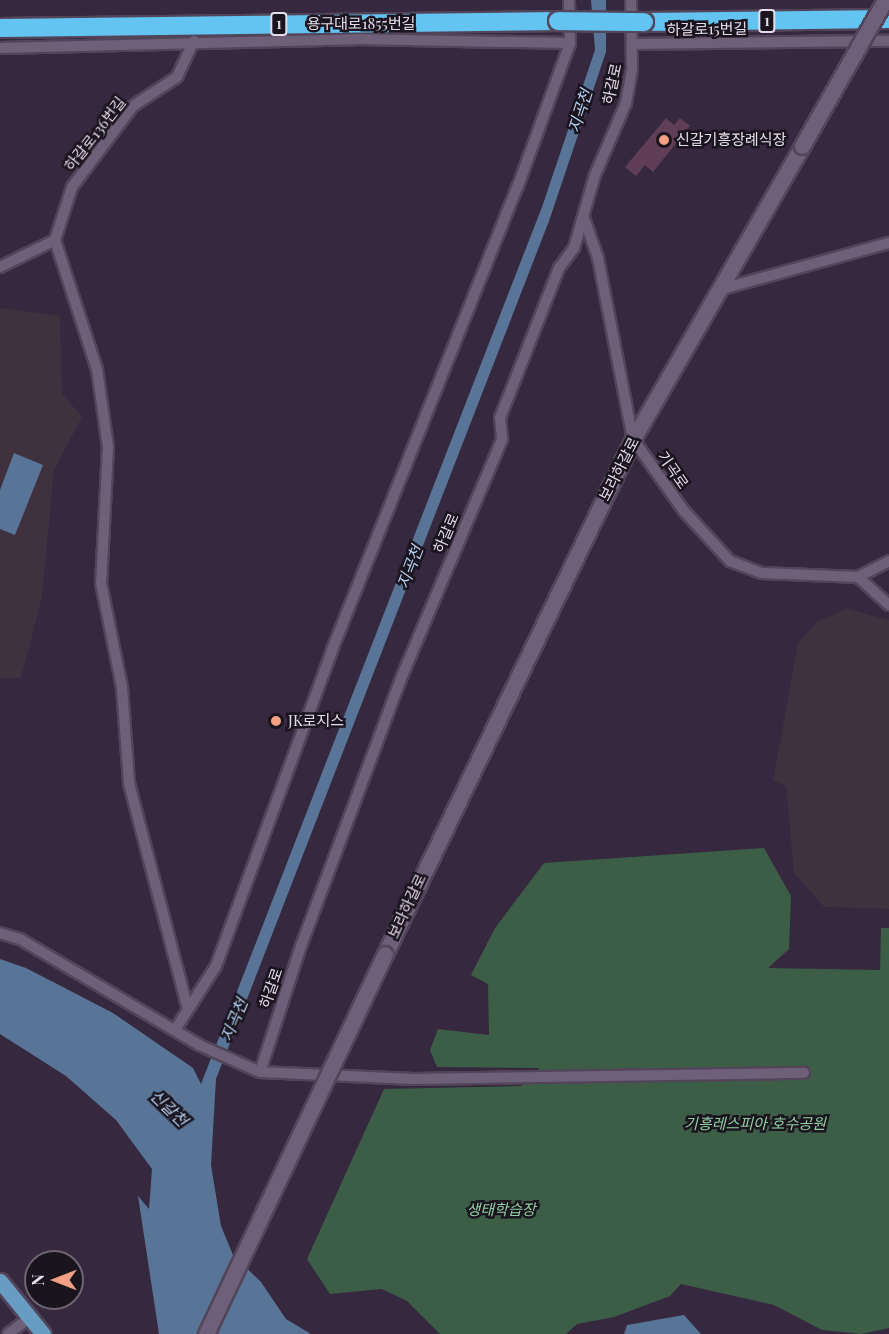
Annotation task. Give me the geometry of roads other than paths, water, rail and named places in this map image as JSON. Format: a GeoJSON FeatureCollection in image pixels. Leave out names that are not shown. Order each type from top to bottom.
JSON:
{"type":"FeatureCollection","features":[{"type":"Feature","properties":{"kind":"highway","name":"1"},"geometry":{"type":"LineString","coordinates":[[0,28],[889,19]]}},
{"type":"Feature","properties":{"kind":"main road","name":"보라하갈로"},"geometry":{"type":"LineString","coordinates":[[206,1334],[385,954],[633,440],[885,0]]}},
{"type":"Feature","properties":{"kind":"main road"},"geometry":{"type":"LineString","coordinates":[[0,1281],[43,1334]]}},
{"type":"Feature","properties":{"kind":"street"},"geometry":{"type":"LineString","coordinates":[[175,1030],[187,1006],[216,966],[244,897],[332,650],[518,186],[570,43],[569,0]]}},
{"type":"Feature","properties":{"kind":"street","name":"하갈로"},"geometry":{"type":"LineString","coordinates":[[258,1072],[301,946],[400,681],[502,439],[500,418],[559,268],[574,248],[585,218],[595,176],[626,103],[633,44],[631,0]]}},
{"type":"Feature","properties":{"kind":"street","name":"용구대로1855번길"},"geometry":{"type":"LineString","coordinates":[[0,48],[110,48],[194,41],[524,39],[570,43]]}},
{"type":"Feature","properties":{"kind":"street","name":"하갈로136번길"},"geometry":{"type":"LineString","coordinates":[[55,240],[72,187],[133,106],[177,77],[194,41]]}},
{"type":"Feature","properties":{"kind":"street","name":"하갈로15번길"},"geometry":{"type":"LineString","coordinates":[[633,44],[889,41]]}},
{"type":"Feature","properties":{"kind":"street","name":"기곡로"},"geometry":{"type":"LineString","coordinates":[[585,218],[598,258],[633,440],[684,511],[730,561],[762,573],[858,577],[889,561]]}},
{"type":"Feature","properties":{"kind":"street"},"geometry":{"type":"LineString","coordinates":[[0,267],[55,240],[97,369],[108,447],[101,583],[122,687],[129,783],[187,1006]]}},
{"type":"Feature","properties":{"kind":"street"},"geometry":{"type":"LineString","coordinates":[[718,290],[889,243]]}},
{"type":"Feature","properties":{"kind":"street"},"geometry":{"type":"LineString","coordinates":[[858,577],[889,605]]}},
{"type":"Feature","properties":{"kind":"street"},"geometry":{"type":"LineString","coordinates":[[0,933],[21,939],[200,1045],[258,1072],[413,1079],[804,1073]]}},
{"type":"Feature","properties":{"kind":"street"},"geometry":{"type":"LineString","coordinates":[[8,1334],[30,1318]]}},
{"type":"Feature","properties":{"kind":"water"},"geometry":{"type":"Polygon","coordinates":[[[591,0],[606,0],[606,52],[549,221],[216,1079],[211,1165],[221,1226],[233,1255],[261,1282],[286,1319],[311,1334],[159,1334],[138,1196],[149,1209],[152,1169],[116,1120],[66,1076],[0,1034],[0,959],[26,968],[113,1013],[193,1068],[201,1084],[542,207],[595,50],[591,0]]]}},
{"type":"Feature","properties":{"kind":"water"},"geometry":{"type":"Polygon","coordinates":[[[14,453],[43,465],[15,535],[0,529],[0,490],[14,453]]]}},
{"type":"Feature","properties":{"kind":"water"},"geometry":{"type":"Polygon","coordinates":[[[684,1315],[701,1334],[624,1334],[627,1325],[684,1315]]]}},
{"type":"Feature","properties":{"kind":"place","name":"신갈기흥장례식장"},"geometry":{"type":"Point","coordinates":[664,140]}},
{"type":"Feature","properties":{"kind":"place","name":"JK로지스"},"geometry":{"type":"Point","coordinates":[276,721]}},
{"type":"Feature","properties":{"kind":"water label","name":"지곡천"},"geometry":{"type":"Point","coordinates":[580,111]}},
{"type":"Feature","properties":{"kind":"water label","name":"지곡천"},"geometry":{"type":"Point","coordinates":[410,567]}},
{"type":"Feature","properties":{"kind":"water label","name":"지곡천"},"geometry":{"type":"Point","coordinates":[234,1020]}},
{"type":"Feature","properties":{"kind":"water label","name":"신갈천"},"geometry":{"type":"Point","coordinates":[169,1108]}},
{"type":"Feature","properties":{"kind":"park label","name":"기흥레스피아 호수공원"},"geometry":{"type":"Point","coordinates":[755,1124]}},
{"type":"Feature","properties":{"kind":"park label","name":"생태학습장"},"geometry":{"type":"Point","coordinates":[501,1210]}}]}
